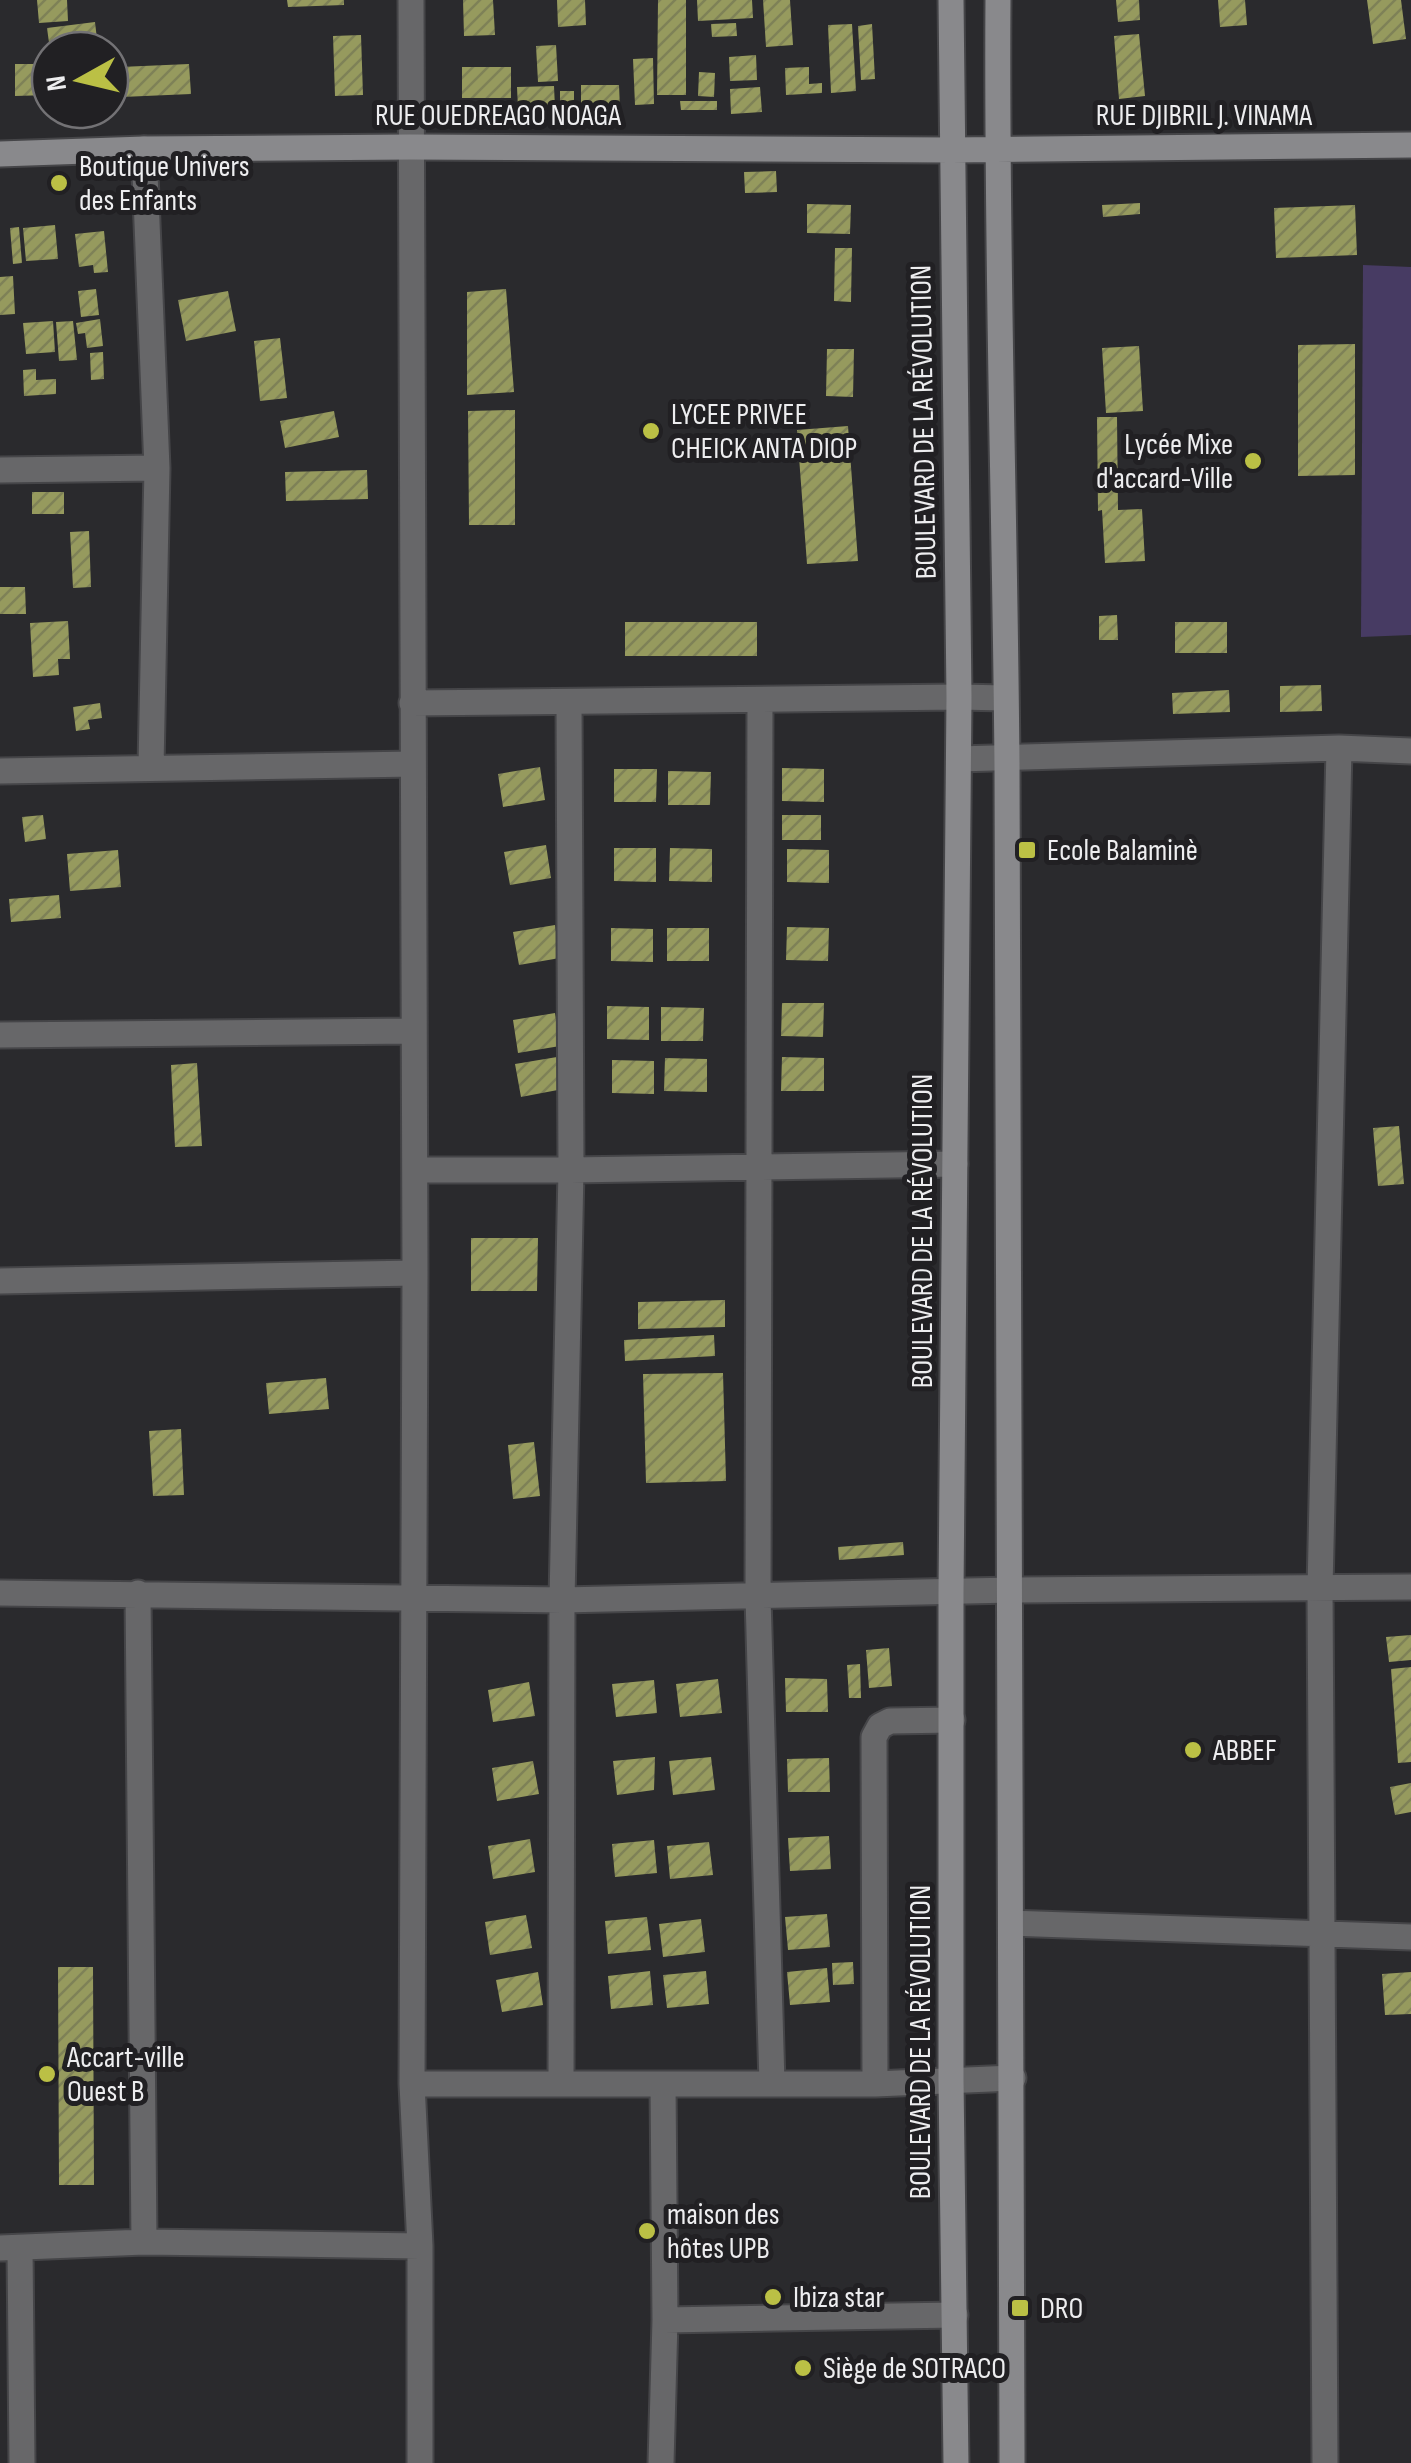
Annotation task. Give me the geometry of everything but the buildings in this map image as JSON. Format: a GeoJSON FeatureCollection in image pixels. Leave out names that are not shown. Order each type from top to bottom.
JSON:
{"type":"FeatureCollection","features":[{"type":"Feature","properties":{"kind":"main road","name":"BOULEVARD DE LA RÉVOLUTION"},"geometry":{"type":"LineString","coordinates":[[951,0],[959,696],[951,1592],[956,2463]]}},
{"type":"Feature","properties":{"kind":"main road"},"geometry":{"type":"LineString","coordinates":[[998,0],[1012,1590],[1012,2463]]}},
{"type":"Feature","properties":{"kind":"main road","name":"RUE OUEDREAGO NOAGA"},"geometry":{"type":"LineString","coordinates":[[0,154],[144,148],[410,146],[997,149]]}},
{"type":"Feature","properties":{"kind":"main road","name":"RUE DJIBRIL J. VINAMA"},"geometry":{"type":"LineString","coordinates":[[997,149],[1411,146]]}},
{"type":"Feature","properties":{"kind":"street"},"geometry":{"type":"LineString","coordinates":[[411,0],[415,1170],[412,2084],[420,2246],[420,2463]]}},
{"type":"Feature","properties":{"kind":"street"},"geometry":{"type":"LineString","coordinates":[[144,148],[156,468],[151,767]]}},
{"type":"Feature","properties":{"kind":"street"},"geometry":{"type":"LineString","coordinates":[[0,470],[156,468]]}},
{"type":"Feature","properties":{"kind":"street"},"geometry":{"type":"LineString","coordinates":[[412,703],[1006,698]]}},
{"type":"Feature","properties":{"kind":"street"},"geometry":{"type":"LineString","coordinates":[[760,700],[758,1597],[772,2084]]}},
{"type":"Feature","properties":{"kind":"street"},"geometry":{"type":"LineString","coordinates":[[561,2084],[562,1600],[571,1170],[570,702]]}},
{"type":"Feature","properties":{"kind":"street"},"geometry":{"type":"LineString","coordinates":[[959,759],[1339,748],[1411,751]]}},
{"type":"Feature","properties":{"kind":"street"},"geometry":{"type":"LineString","coordinates":[[1325,2463],[1320,1589],[1339,748]]}},
{"type":"Feature","properties":{"kind":"street"},"geometry":{"type":"LineString","coordinates":[[0,771],[413,764]]}},
{"type":"Feature","properties":{"kind":"street"},"geometry":{"type":"LineString","coordinates":[[0,1035],[414,1031]]}},
{"type":"Feature","properties":{"kind":"street"},"geometry":{"type":"LineString","coordinates":[[415,1170],[955,1164]]}},
{"type":"Feature","properties":{"kind":"street"},"geometry":{"type":"LineString","coordinates":[[0,1281],[415,1273]]}},
{"type":"Feature","properties":{"kind":"street"},"geometry":{"type":"LineString","coordinates":[[0,1592],[562,1600],[1012,1590],[1411,1587]]}},
{"type":"Feature","properties":{"kind":"street"},"geometry":{"type":"LineString","coordinates":[[138,1593],[144,2242]]}},
{"type":"Feature","properties":{"kind":"street"},"geometry":{"type":"LineString","coordinates":[[874,2084],[874,1736],[880,1726],[890,1721],[952,1720]]}},
{"type":"Feature","properties":{"kind":"street"},"geometry":{"type":"LineString","coordinates":[[1012,1923],[1411,1937]]}},
{"type":"Feature","properties":{"kind":"street"},"geometry":{"type":"LineString","coordinates":[[412,2084],[874,2084],[1013,2078]]}},
{"type":"Feature","properties":{"kind":"street"},"geometry":{"type":"LineString","coordinates":[[661,2463],[665,2320],[663,2084]]}},
{"type":"Feature","properties":{"kind":"street"},"geometry":{"type":"LineString","coordinates":[[22,2463],[10,2248],[144,2242],[420,2246]]}},
{"type":"Feature","properties":{"kind":"street"},"geometry":{"type":"LineString","coordinates":[[665,2320],[955,2315]]}},
{"type":"Feature","properties":{"kind":"shaded area"},"geometry":{"type":"Polygon","coordinates":[[[1363,265],[1411,267],[1411,635],[1361,637],[1363,265]]]}},
{"type":"Feature","properties":{"kind":"place","name":"Boutique Univers des Enfants"},"geometry":{"type":"Point","coordinates":[59,183]}},
{"type":"Feature","properties":{"kind":"place","name":"LYCEE PRIVEE CHEICK ANTA DIOP"},"geometry":{"type":"Point","coordinates":[651,431]}},
{"type":"Feature","properties":{"kind":"place","name":"Lycée Mixe d'accard-Ville"},"geometry":{"type":"Point","coordinates":[1253,461]}},
{"type":"Feature","properties":{"kind":"place","name":"Ecole Balaminè"},"geometry":{"type":"Point","coordinates":[1027,850]}},
{"type":"Feature","properties":{"kind":"place","name":"ABBEF"},"geometry":{"type":"Point","coordinates":[1193,1750]}},
{"type":"Feature","properties":{"kind":"place","name":"Accart-ville Ouest B"},"geometry":{"type":"Point","coordinates":[47,2074]}},
{"type":"Feature","properties":{"kind":"place","name":"maison des hôtes UPB"},"geometry":{"type":"Point","coordinates":[647,2231]}},
{"type":"Feature","properties":{"kind":"place","name":"Ibiza star"},"geometry":{"type":"Point","coordinates":[773,2297]}},
{"type":"Feature","properties":{"kind":"place","name":"DRO"},"geometry":{"type":"Point","coordinates":[1020,2308]}},
{"type":"Feature","properties":{"kind":"place","name":"Siège de SOTRACO"},"geometry":{"type":"Point","coordinates":[803,2368]}}]}
